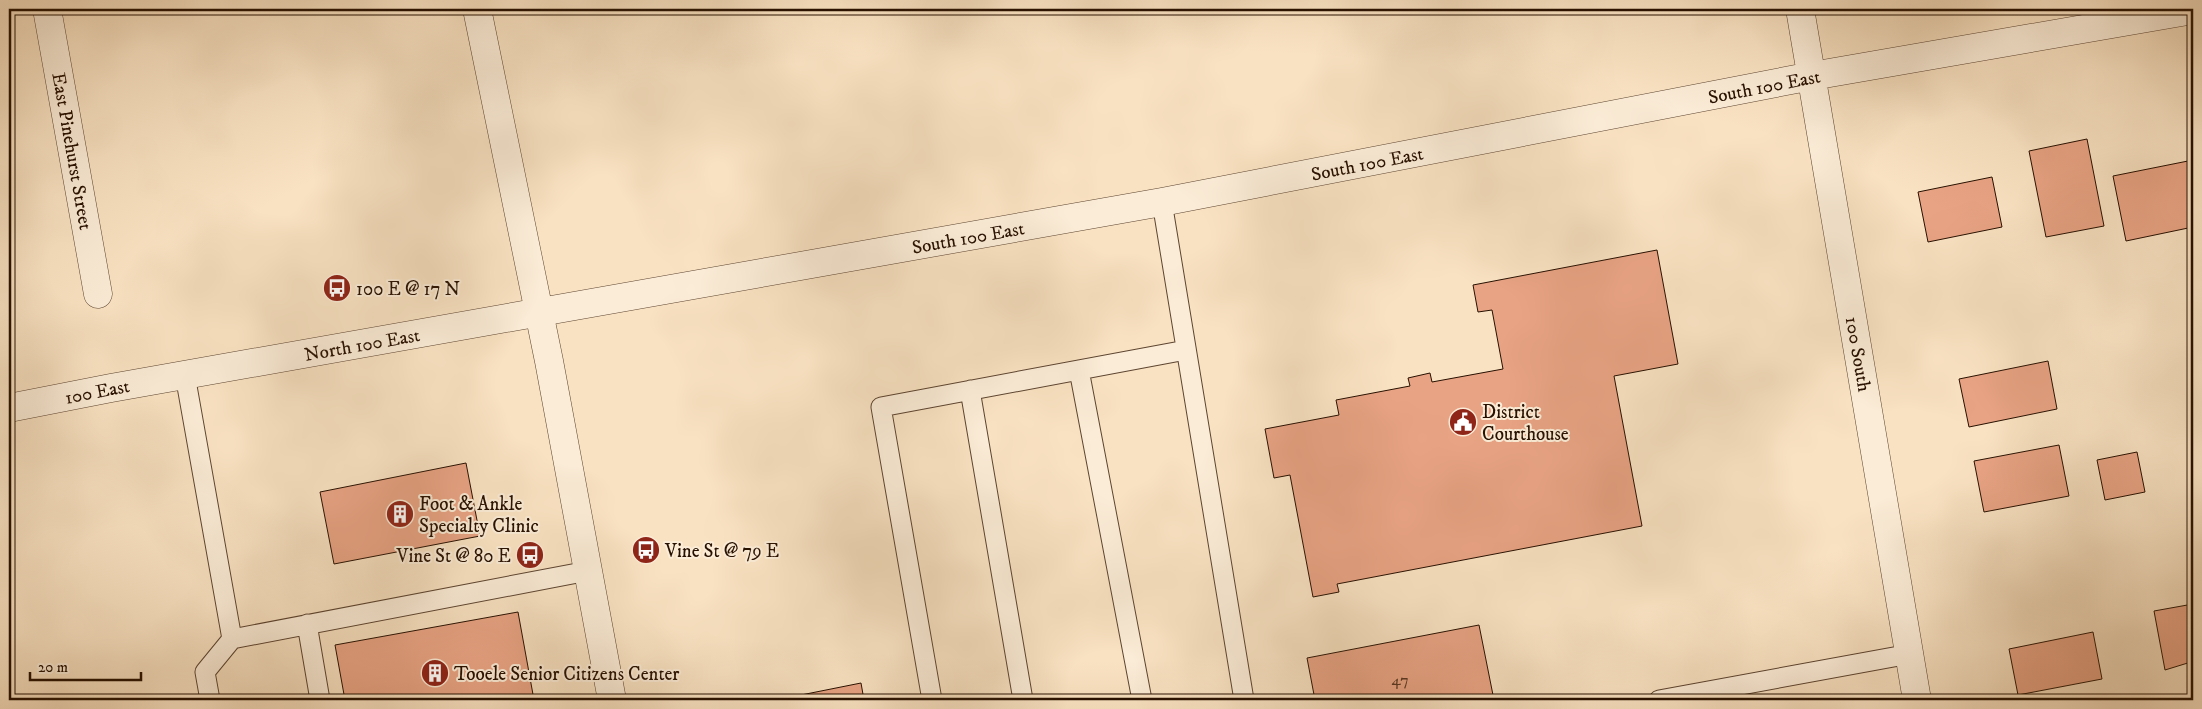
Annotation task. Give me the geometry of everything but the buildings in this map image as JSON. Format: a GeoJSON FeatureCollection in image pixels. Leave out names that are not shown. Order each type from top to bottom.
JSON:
{"type":"FeatureCollection","features":[{"type":"Feature","properties":{"kind":"street","name":"East Pinehurst Street"},"geometry":{"type":"LineString","coordinates":[[47,9],[98,294]]}},
{"type":"Feature","properties":{"kind":"street"},"geometry":{"type":"LineString","coordinates":[[477,9],[540,313],[612,700]]}},
{"type":"Feature","properties":{"kind":"street","name":"100 South"},"geometry":{"type":"LineString","coordinates":[[1800,9],[1917,700]]}},
{"type":"Feature","properties":{"kind":"street","name":"South 100 East"},"geometry":{"type":"LineString","coordinates":[[540,313],[1162,202],[1812,76],[2193,10]]}},
{"type":"Feature","properties":{"kind":"street","name":"North 100 East"},"geometry":{"type":"LineString","coordinates":[[185,375],[540,313]]}},
{"type":"Feature","properties":{"kind":"street","name":"100 East"},"geometry":{"type":"LineString","coordinates":[[9,408],[185,375]]}},
{"type":"Feature","properties":{"kind":"lane"},"geometry":{"type":"LineString","coordinates":[[1162,202],[1244,700]]}},
{"type":"Feature","properties":{"kind":"lane"},"geometry":{"type":"LineString","coordinates":[[932,700],[881,407],[1186,350]]}},
{"type":"Feature","properties":{"kind":"lane"},"geometry":{"type":"LineString","coordinates":[[1079,370],[1142,700]]}},
{"type":"Feature","properties":{"kind":"lane"},"geometry":{"type":"LineString","coordinates":[[185,375],[232,639]]}},
{"type":"Feature","properties":{"kind":"lane"},"geometry":{"type":"LineString","coordinates":[[970,390],[1023,700]]}},
{"type":"Feature","properties":{"kind":"lane"},"geometry":{"type":"LineString","coordinates":[[210,700],[205,672],[232,639],[588,571]]}},
{"type":"Feature","properties":{"kind":"lane"},"geometry":{"type":"LineString","coordinates":[[307,624],[320,700]]}},
{"type":"Feature","properties":{"kind":"lane"},"geometry":{"type":"LineString","coordinates":[[1659,700],[1910,654]]}},
{"type":"Feature","properties":{"kind":"place","name":"100 E @ 17 N"},"geometry":{"type":"Point","coordinates":[337,288]}},
{"type":"Feature","properties":{"kind":"place","name":"District Courthouse"},"geometry":{"type":"Point","coordinates":[1463,422]}},
{"type":"Feature","properties":{"kind":"place","name":"Foot & Ankle Specialty Clinic"},"geometry":{"type":"Point","coordinates":[400,514]}},
{"type":"Feature","properties":{"kind":"place","name":"Vine St @ 79 E"},"geometry":{"type":"Point","coordinates":[646,550]}},
{"type":"Feature","properties":{"kind":"place","name":"Vine St @ 80 E"},"geometry":{"type":"Point","coordinates":[530,555]}},
{"type":"Feature","properties":{"kind":"place","name":"Tooele Senior Citizens Center"},"geometry":{"type":"Point","coordinates":[435,673]}}]}
